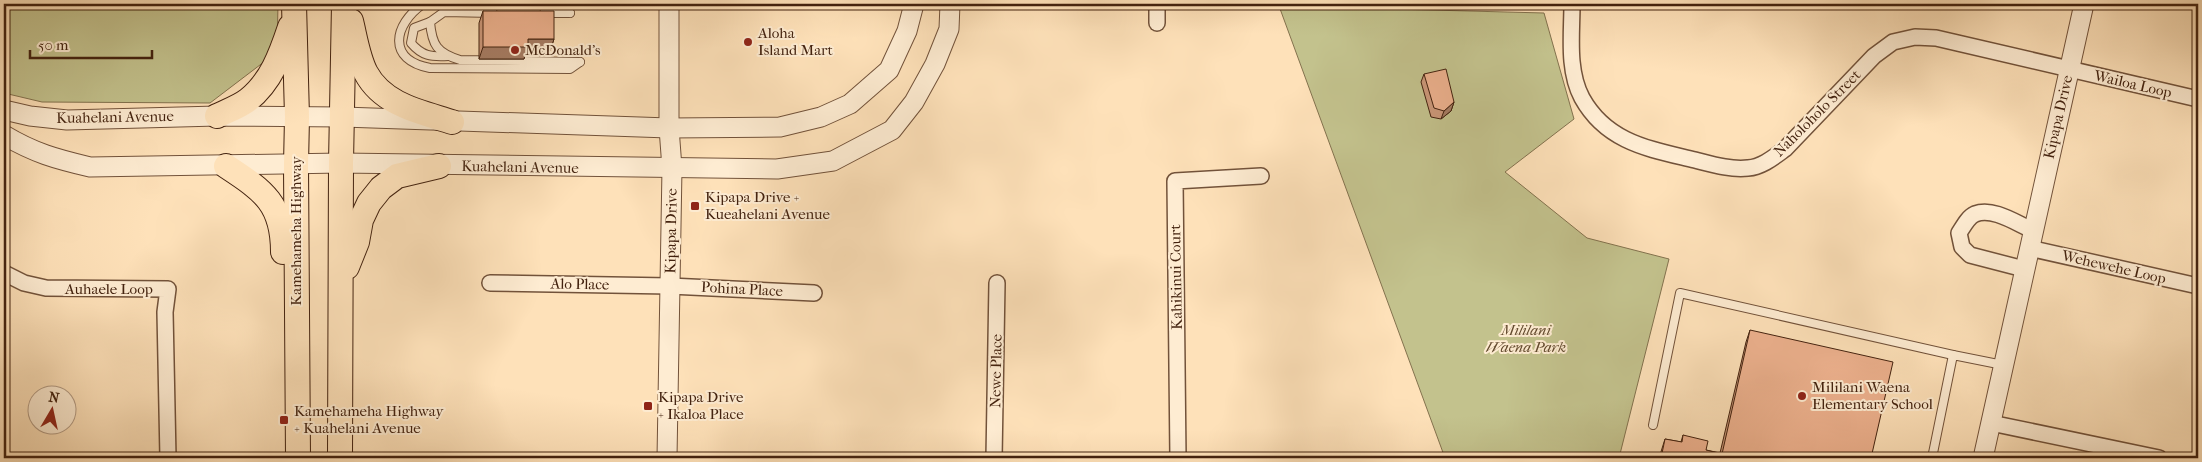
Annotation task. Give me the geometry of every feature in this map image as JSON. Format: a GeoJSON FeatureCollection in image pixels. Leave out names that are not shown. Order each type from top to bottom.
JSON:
{"type":"FeatureCollection","features":[{"type":"Feature","properties":{"kind":"main road"},"geometry":{"type":"LineString","coordinates":[[340,458],[341,163],[346,4]]}},
{"type":"Feature","properties":{"kind":"main road"},"geometry":{"type":"LineString","coordinates":[[346,4],[366,73],[381,92],[400,104],[452,122]]}},
{"type":"Feature","properties":{"kind":"main road"},"geometry":{"type":"LineString","coordinates":[[217,116],[247,101],[265,84],[282,50],[294,8]]}},
{"type":"Feature","properties":{"kind":"main road","name":"Kamehameha Highway"},"geometry":{"type":"LineString","coordinates":[[294,8],[297,117],[298,458]]}},
{"type":"Feature","properties":{"kind":"main road"},"geometry":{"type":"LineString","coordinates":[[226,166],[261,190],[274,206],[283,231],[285,338],[297,390]]}},
{"type":"Feature","properties":{"kind":"main road"},"geometry":{"type":"LineString","coordinates":[[342,281],[357,242],[361,220],[369,204],[381,188],[397,176],[439,166]]}},
{"type":"Feature","properties":{"kind":"street","name":"Kipapa Drive"},"geometry":{"type":"LineString","coordinates":[[667,458],[672,168],[669,128],[669,4]]}},
{"type":"Feature","properties":{"kind":"street","name":"Kuahelani Avenue"},"geometry":{"type":"LineString","coordinates":[[4,110],[30,116],[67,120],[217,116],[343,117],[669,128],[780,128],[821,117],[850,104],[889,70],[907,31],[914,4]]}},
{"type":"Feature","properties":{"kind":"street","name":"Kuahelani Avenue"},"geometry":{"type":"LineString","coordinates":[[4,136],[30,150],[56,159],[90,167],[341,163],[439,166],[777,169],[833,161],[892,130],[914,102],[934,64],[948,29],[950,4]]}},
{"type":"Feature","properties":{"kind":"street"},"geometry":{"type":"LineString","coordinates":[[1157,4],[1157,23]]}},
{"type":"Feature","properties":{"kind":"street","name":"Naholoholo Street"},"geometry":{"type":"LineString","coordinates":[[1572,4],[1572,69],[1582,98],[1598,120],[1615,134],[1634,145],[1726,167],[1748,168],[1774,157],[1874,56],[1893,42],[1915,37],[1936,38],[2068,69]]}},
{"type":"Feature","properties":{"kind":"street","name":"Kipapa Drive"},"geometry":{"type":"LineString","coordinates":[[1983,458],[2068,69],[2084,4]]}},
{"type":"Feature","properties":{"kind":"street","name":"Wailoa Loop"},"geometry":{"type":"LineString","coordinates":[[2068,69],[2198,100]]}},
{"type":"Feature","properties":{"kind":"street","name":"Kahikinui Court"},"geometry":{"type":"LineString","coordinates":[[1178,458],[1175,182],[1261,176]]}},
{"type":"Feature","properties":{"kind":"street"},"geometry":{"type":"LineString","coordinates":[[2024,269],[1970,255],[1962,246],[1959,233],[1966,222],[1975,214],[1996,213],[2031,239]]}},
{"type":"Feature","properties":{"kind":"street","name":"Wehewehe Loop"},"geometry":{"type":"LineString","coordinates":[[2031,239],[2198,286]]}},
{"type":"Feature","properties":{"kind":"street","name":"Auhaele Loop"},"geometry":{"type":"LineString","coordinates":[[4,272],[24,283],[46,288],[168,289],[165,312],[168,458]]}},
{"type":"Feature","properties":{"kind":"street","name":"Alo Place"},"geometry":{"type":"LineString","coordinates":[[490,283],[670,286]]}},
{"type":"Feature","properties":{"kind":"street","name":"Newe Place"},"geometry":{"type":"LineString","coordinates":[[994,458],[997,283]]}},
{"type":"Feature","properties":{"kind":"street","name":"Pohina Place"},"geometry":{"type":"LineString","coordinates":[[670,286],[814,293]]}},
{"type":"Feature","properties":{"kind":"street"},"geometry":{"type":"LineString","coordinates":[[1991,423],[2160,458]]}},
{"type":"Feature","properties":{"kind":"lane"},"geometry":{"type":"LineString","coordinates":[[423,4],[405,19],[399,39],[401,50],[416,65],[430,68],[570,69],[580,62],[460,60],[448,56],[436,46],[431,36],[430,22]]}},
{"type":"Feature","properties":{"kind":"lane"},"geometry":{"type":"LineString","coordinates":[[531,13],[570,13],[559,4]]}},
{"type":"Feature","properties":{"kind":"lane"},"geometry":{"type":"LineString","coordinates":[[448,56],[432,57],[421,54],[410,43],[414,28],[430,22],[444,12],[502,12]]}},
{"type":"Feature","properties":{"kind":"lane"},"geometry":{"type":"LineString","coordinates":[[1654,425],[1680,292],[2004,366]]}},
{"type":"Feature","properties":{"kind":"lane"},"geometry":{"type":"LineString","coordinates":[[1932,458],[1953,355]]}},
{"type":"Feature","properties":{"kind":"green space"},"geometry":{"type":"Polygon","coordinates":[[[4,4],[278,4],[277,52],[210,103],[42,102],[4,93],[4,4]]]}},
{"type":"Feature","properties":{"kind":"green space","name":"Mililani Waena Park"},"geometry":{"type":"Polygon","coordinates":[[[1279,6],[1544,13],[1574,119],[1505,172],[1587,238],[1669,259],[1619,458],[1445,458],[1279,6]]]}},
{"type":"Feature","properties":{"kind":"building"},"geometry":{"type":"Polygon","coordinates":[[[483,11],[554,11],[554,39],[528,39],[528,47],[483,47],[483,11]]]}},
{"type":"Feature","properties":{"kind":"building"},"geometry":{"type":"Polygon","coordinates":[[[1446,69],[1454,102],[1444,111],[1434,108],[1424,74],[1446,69]]]}},
{"type":"Feature","properties":{"kind":"building"},"geometry":{"type":"Polygon","coordinates":[[[1750,330],[1893,362],[1871,458],[1661,458],[1665,439],[1682,442],[1683,435],[1708,441],[1706,450],[1722,454],[1750,330]]]}},
{"type":"Feature","properties":{"kind":"place","name":"Aloha Island Mart"},"geometry":{"type":"Point","coordinates":[748,42]}},
{"type":"Feature","properties":{"kind":"place","name":"McDonald's"},"geometry":{"type":"Point","coordinates":[515,50]}},
{"type":"Feature","properties":{"kind":"place","name":"Kipapa Drive + Kueahelani Avenue"},"geometry":{"type":"Point","coordinates":[695,206]}},
{"type":"Feature","properties":{"kind":"place","name":"Mililani Waena Elementary School"},"geometry":{"type":"Point","coordinates":[1802,396]}},
{"type":"Feature","properties":{"kind":"place","name":"Kipapa Drive + Ikaloa Place"},"geometry":{"type":"Point","coordinates":[648,406]}},
{"type":"Feature","properties":{"kind":"place","name":"Kamehameha Highway + Kuahelani Avenue"},"geometry":{"type":"Point","coordinates":[284,420]}}]}
